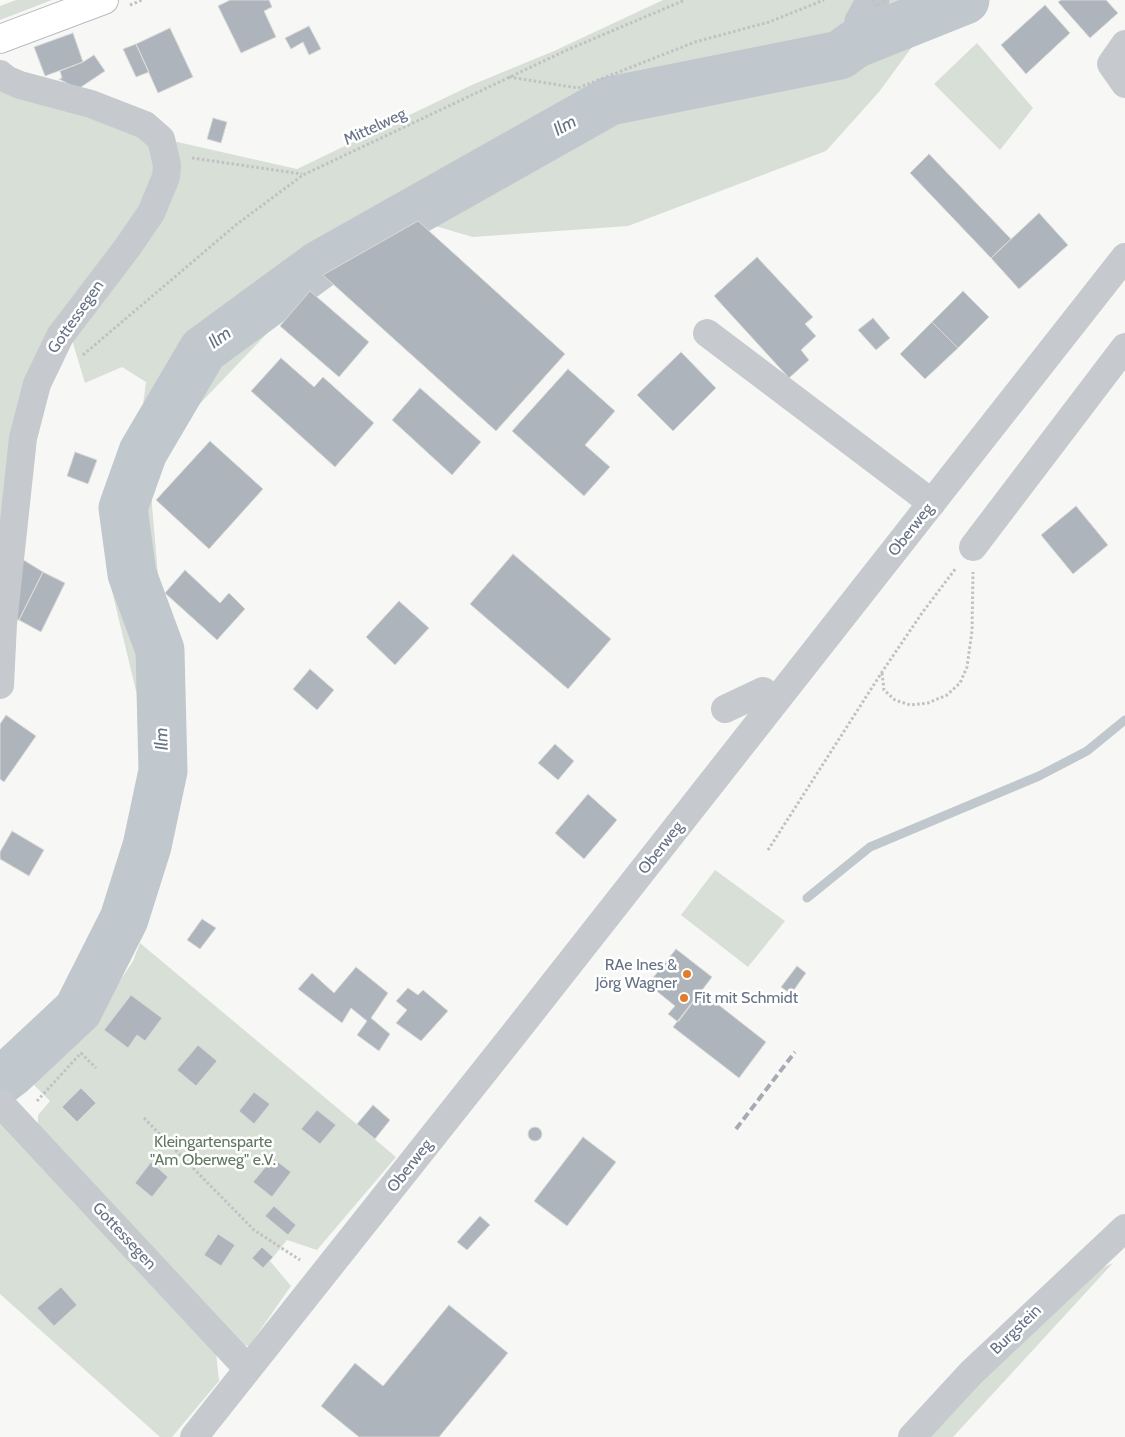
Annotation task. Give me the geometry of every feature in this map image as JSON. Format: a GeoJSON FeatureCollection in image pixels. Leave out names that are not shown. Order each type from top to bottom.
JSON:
{"type":"FeatureCollection","features":[{"type":"Feature","properties":{"kind":"main road"},"geometry":{"type":"LineString","coordinates":[[0,39],[104,0]]}},
{"type":"Feature","properties":{"kind":"street"},"geometry":{"type":"LineString","coordinates":[[1125,44],[1110,64],[1125,84]]}},
{"type":"Feature","properties":{"kind":"street","name":"Gottessegen"},"geometry":{"type":"LineString","coordinates":[[0,74],[20,84],[91,104],[145,125],[161,138],[167,165],[166,177],[150,213],[133,240],[60,336],[36,384],[23,438],[3,624],[0,685]]}},
{"type":"Feature","properties":{"kind":"street","name":"Oberweg"},"geometry":{"type":"LineString","coordinates":[[194,1437],[324,1275],[761,690],[932,503],[1125,257]]}},
{"type":"Feature","properties":{"kind":"street"},"geometry":{"type":"LineString","coordinates":[[707,332],[932,503]]}},
{"type":"Feature","properties":{"kind":"street"},"geometry":{"type":"LineString","coordinates":[[973,547],[1125,347]]}},
{"type":"Feature","properties":{"kind":"street"},"geometry":{"type":"LineString","coordinates":[[725,709],[761,690]]}},
{"type":"Feature","properties":{"kind":"street","name":"Gottessegen"},"geometry":{"type":"LineString","coordinates":[[8,1111],[248,1369]]}},
{"type":"Feature","properties":{"kind":"street","name":"Burgstein"},"geometry":{"type":"LineString","coordinates":[[912,1437],[971,1373],[1125,1228]]}},
{"type":"Feature","properties":{"kind":"path","name":"Mittelweg"},"geometry":{"type":"LineString","coordinates":[[80,360],[85,352],[165,284],[303,174],[508,77],[685,0]]}},
{"type":"Feature","properties":{"kind":"path"},"geometry":{"type":"LineString","coordinates":[[508,77],[578,88],[695,42],[769,22],[824,0]]}},
{"type":"Feature","properties":{"kind":"path"},"geometry":{"type":"LineString","coordinates":[[872,0],[876,6],[888,0]]}},
{"type":"Feature","properties":{"kind":"path"},"geometry":{"type":"LineString","coordinates":[[187,157],[303,174]]}},
{"type":"Feature","properties":{"kind":"path"},"geometry":{"type":"LineString","coordinates":[[882,672],[884,690],[895,700],[910,705],[928,702],[947,695],[960,683],[967,667],[972,631],[973,547]]}},
{"type":"Feature","properties":{"kind":"path"},"geometry":{"type":"LineString","coordinates":[[768,850],[882,672],[922,613],[973,547]]}},
{"type":"Feature","properties":{"kind":"path"},"geometry":{"type":"LineString","coordinates":[[8,1111],[81,1053],[96,1068]]}},
{"type":"Feature","properties":{"kind":"path"},"geometry":{"type":"LineString","coordinates":[[144,1118],[254,1230],[324,1275]]}},
{"type":"Feature","properties":{"kind":"green space"},"geometry":{"type":"Polygon","coordinates":[[[16,0],[52,0],[0,20],[0,6],[16,0]]]}},
{"type":"Feature","properties":{"kind":"green space"},"geometry":{"type":"Polygon","coordinates":[[[663,0],[976,0],[912,47],[879,92],[826,151],[628,226],[473,237],[418,221],[323,275],[148,458],[165,657],[142,716],[106,566],[122,447],[142,412],[146,382],[122,367],[85,383],[69,330],[124,259],[173,141],[297,169],[474,84],[554,51],[663,0]]]}},
{"type":"Feature","properties":{"kind":"green space"},"geometry":{"type":"Polygon","coordinates":[[[977,43],[1033,108],[1000,150],[934,84],[977,43]]]}},
{"type":"Feature","properties":{"kind":"green space"},"geometry":{"type":"Polygon","coordinates":[[[0,88],[127,125],[150,144],[155,171],[147,196],[36,362],[0,577],[0,88]]]}},
{"type":"Feature","properties":{"kind":"green space"},"geometry":{"type":"Polygon","coordinates":[[[715,870],[785,921],[748,967],[681,915],[715,870]]]}},
{"type":"Feature","properties":{"kind":"green space","name":"Kleingartensparte \"Am Oberweg\" e.V."},"geometry":{"type":"Polygon","coordinates":[[[140,943],[396,1157],[317,1250],[287,1240],[270,1261],[291,1286],[249,1346],[238,1344],[38,1124],[38,1115],[50,1101],[31,1082],[81,1040],[133,961],[140,943]]]}},
{"type":"Feature","properties":{"kind":"green space"},"geometry":{"type":"Polygon","coordinates":[[[0,1120],[216,1351],[219,1381],[172,1437],[160,1437],[0,1294],[0,1120]]]}},
{"type":"Feature","properties":{"kind":"green space"},"geometry":{"type":"Polygon","coordinates":[[[1113,1263],[953,1437],[927,1437],[1056,1304],[1093,1272],[1113,1263]]]}},
{"type":"Feature","properties":{"kind":"building"},"geometry":{"type":"Polygon","coordinates":[[[230,0],[269,0],[272,7],[264,11],[276,37],[241,53],[218,6],[230,0]]]}},
{"type":"Feature","properties":{"kind":"building"},"geometry":{"type":"Polygon","coordinates":[[[1061,0],[1106,0],[1118,13],[1090,38],[1058,2],[1061,0]]]}},
{"type":"Feature","properties":{"kind":"building"},"geometry":{"type":"Polygon","coordinates":[[[1045,5],[1070,33],[1026,74],[1001,45],[1045,5]]]}},
{"type":"Feature","properties":{"kind":"building"},"geometry":{"type":"Polygon","coordinates":[[[309,26],[321,49],[309,55],[303,42],[291,49],[285,38],[309,26]]]}},
{"type":"Feature","properties":{"kind":"building"},"geometry":{"type":"Polygon","coordinates":[[[170,28],[193,77],[158,93],[136,44],[170,28]]]}},
{"type":"Feature","properties":{"kind":"building"},"geometry":{"type":"Polygon","coordinates":[[[73,33],[83,62],[45,76],[34,47],[73,33]]]}},
{"type":"Feature","properties":{"kind":"building"},"geometry":{"type":"Polygon","coordinates":[[[136,44],[149,72],[136,77],[123,49],[136,44]]]}},
{"type":"Feature","properties":{"kind":"building"},"geometry":{"type":"Polygon","coordinates":[[[94,55],[105,71],[78,89],[59,79],[62,78],[60,71],[83,62],[94,55]]]}},
{"type":"Feature","properties":{"kind":"building"},"geometry":{"type":"Polygon","coordinates":[[[213,118],[227,122],[221,143],[207,139],[213,118]]]}},
{"type":"Feature","properties":{"kind":"building"},"geometry":{"type":"Polygon","coordinates":[[[929,154],[1011,239],[991,258],[910,173],[929,154]]]}},
{"type":"Feature","properties":{"kind":"building"},"geometry":{"type":"Polygon","coordinates":[[[1039,213],[1068,245],[1019,289],[991,258],[1039,213]]]}},
{"type":"Feature","properties":{"kind":"building"},"geometry":{"type":"Polygon","coordinates":[[[418,221],[565,354],[496,431],[323,275],[418,221]]]}},
{"type":"Feature","properties":{"kind":"building"},"geometry":{"type":"Polygon","coordinates":[[[757,257],[813,317],[805,324],[816,336],[801,350],[809,360],[789,378],[714,296],[757,257]]]}},
{"type":"Feature","properties":{"kind":"building"},"geometry":{"type":"Polygon","coordinates":[[[310,291],[369,342],[339,377],[280,326],[310,291]]]}},
{"type":"Feature","properties":{"kind":"building"},"geometry":{"type":"Polygon","coordinates":[[[963,291],[989,317],[958,348],[932,322],[963,291]]]}},
{"type":"Feature","properties":{"kind":"building"},"geometry":{"type":"Polygon","coordinates":[[[873,318],[890,338],[876,350],[858,330],[873,318]]]}},
{"type":"Feature","properties":{"kind":"building"},"geometry":{"type":"Polygon","coordinates":[[[932,322],[958,348],[925,379],[900,354],[932,322]]]}},
{"type":"Feature","properties":{"kind":"building"},"geometry":{"type":"Polygon","coordinates":[[[681,352],[716,388],[673,431],[637,395],[681,352]]]}},
{"type":"Feature","properties":{"kind":"building"},"geometry":{"type":"Polygon","coordinates":[[[281,358],[314,387],[323,377],[374,423],[335,467],[251,391],[281,358]]]}},
{"type":"Feature","properties":{"kind":"building"},"geometry":{"type":"Polygon","coordinates":[[[568,369],[615,411],[585,445],[610,467],[584,496],[512,431],[568,369]]]}},
{"type":"Feature","properties":{"kind":"building"},"geometry":{"type":"Polygon","coordinates":[[[420,388],[481,442],[452,475],[392,420],[420,388]]]}},
{"type":"Feature","properties":{"kind":"building"},"geometry":{"type":"Polygon","coordinates":[[[210,441],[263,489],[209,549],[156,500],[210,441]]]}},
{"type":"Feature","properties":{"kind":"building"},"geometry":{"type":"Polygon","coordinates":[[[75,452],[97,460],[88,484],[67,476],[75,452]]]}},
{"type":"Feature","properties":{"kind":"building"},"geometry":{"type":"Polygon","coordinates":[[[1076,506],[1108,545],[1073,574],[1041,535],[1076,506]]]}},
{"type":"Feature","properties":{"kind":"building"},"geometry":{"type":"Polygon","coordinates":[[[513,554],[611,639],[568,689],[470,604],[513,554]]]}},
{"type":"Feature","properties":{"kind":"building"},"geometry":{"type":"Polygon","coordinates":[[[22,559],[43,572],[19,620],[11,618],[22,559]]]}},
{"type":"Feature","properties":{"kind":"building"},"geometry":{"type":"Polygon","coordinates":[[[185,570],[220,603],[229,593],[245,609],[217,640],[165,593],[185,570]]]}},
{"type":"Feature","properties":{"kind":"building"},"geometry":{"type":"Polygon","coordinates":[[[43,572],[65,583],[41,632],[19,620],[43,572]]]}},
{"type":"Feature","properties":{"kind":"building"},"geometry":{"type":"Polygon","coordinates":[[[399,601],[429,628],[395,665],[366,637],[399,601]]]}},
{"type":"Feature","properties":{"kind":"building"},"geometry":{"type":"Polygon","coordinates":[[[310,669],[334,690],[317,710],[293,689],[310,669]]]}},
{"type":"Feature","properties":{"kind":"building"},"geometry":{"type":"Polygon","coordinates":[[[6,715],[36,736],[4,782],[0,779],[0,724],[6,715]]]}},
{"type":"Feature","properties":{"kind":"building"},"geometry":{"type":"Polygon","coordinates":[[[555,744],[574,761],[558,780],[538,763],[555,744]]]}},
{"type":"Feature","properties":{"kind":"building"},"geometry":{"type":"Polygon","coordinates":[[[588,794],[617,820],[584,859],[555,833],[588,794]]]}},
{"type":"Feature","properties":{"kind":"building"},"geometry":{"type":"Polygon","coordinates":[[[12,831],[44,850],[29,876],[0,859],[0,852],[12,831]]]}},
{"type":"Feature","properties":{"kind":"building"},"geometry":{"type":"Polygon","coordinates":[[[202,919],[216,928],[200,949],[187,940],[202,919]]]}},
{"type":"Feature","properties":{"kind":"building"},"geometry":{"type":"Polygon","coordinates":[[[676,949],[712,977],[678,1022],[668,1014],[675,1006],[648,984],[676,949]]]}},
{"type":"Feature","properties":{"kind":"building"},"geometry":{"type":"Polygon","coordinates":[[[797,966],[806,973],[791,994],[781,987],[797,966]]]}},
{"type":"Feature","properties":{"kind":"building"},"geometry":{"type":"Polygon","coordinates":[[[356,967],[388,993],[371,1018],[390,1034],[379,1051],[357,1035],[367,1021],[351,1008],[342,1023],[298,989],[312,973],[334,993],[356,967]]]}},
{"type":"Feature","properties":{"kind":"building"},"geometry":{"type":"Polygon","coordinates":[[[408,988],[418,995],[423,990],[448,1011],[421,1041],[396,1023],[407,1010],[396,1001],[408,988]]]}},
{"type":"Feature","properties":{"kind":"building"},"geometry":{"type":"Polygon","coordinates":[[[701,991],[766,1042],[739,1078],[673,1027],[701,991]]]}},
{"type":"Feature","properties":{"kind":"building"},"geometry":{"type":"Polygon","coordinates":[[[131,995],[162,1018],[145,1041],[137,1035],[128,1048],[104,1030],[131,995]]]}},
{"type":"Feature","properties":{"kind":"building"},"geometry":{"type":"Polygon","coordinates":[[[198,1045],[217,1061],[196,1086],[177,1070],[198,1045]]]}},
{"type":"Feature","properties":{"kind":"building"},"geometry":{"type":"Polygon","coordinates":[[[81,1088],[96,1103],[77,1122],[62,1107],[81,1088]]]}},
{"type":"Feature","properties":{"kind":"building"},"geometry":{"type":"Polygon","coordinates":[[[254,1092],[270,1104],[254,1124],[239,1111],[254,1092]]]}},
{"type":"Feature","properties":{"kind":"building"},"geometry":{"type":"Polygon","coordinates":[[[373,1105],[390,1120],[375,1139],[357,1124],[373,1105]]]}},
{"type":"Feature","properties":{"kind":"building"},"geometry":{"type":"Polygon","coordinates":[[[317,1110],[336,1125],[320,1144],[301,1129],[317,1110]]]}},
{"type":"Feature","properties":{"kind":"building"},"geometry":{"type":"Polygon","coordinates":[[[535,1127],[540,1129],[542,1134],[540,1139],[535,1141],[530,1139],[528,1134],[530,1129],[535,1127]]]}},
{"type":"Feature","properties":{"kind":"building"},"geometry":{"type":"Polygon","coordinates":[[[583,1137],[616,1162],[567,1226],[534,1201],[583,1137]]]}},
{"type":"Feature","properties":{"kind":"building"},"geometry":{"type":"Polygon","coordinates":[[[273,1158],[291,1172],[272,1197],[253,1182],[273,1158]]]}},
{"type":"Feature","properties":{"kind":"building"},"geometry":{"type":"Polygon","coordinates":[[[151,1162],[168,1177],[152,1197],[135,1183],[151,1162]]]}},
{"type":"Feature","properties":{"kind":"building"},"geometry":{"type":"Polygon","coordinates":[[[274,1206],[296,1225],[288,1235],[265,1216],[274,1206]]]}},
{"type":"Feature","properties":{"kind":"building"},"geometry":{"type":"Polygon","coordinates":[[[480,1216],[490,1225],[467,1250],[457,1242],[480,1216]]]}},
{"type":"Feature","properties":{"kind":"building"},"geometry":{"type":"Polygon","coordinates":[[[218,1234],[235,1245],[221,1266],[204,1255],[218,1234]]]}},
{"type":"Feature","properties":{"kind":"building"},"geometry":{"type":"Polygon","coordinates":[[[262,1247],[273,1257],[263,1268],[252,1258],[262,1247]]]}},
{"type":"Feature","properties":{"kind":"building"},"geometry":{"type":"Polygon","coordinates":[[[61,1287],[77,1305],[54,1326],[37,1308],[61,1287]]]}},
{"type":"Feature","properties":{"kind":"building"},"geometry":{"type":"Polygon","coordinates":[[[449,1305],[508,1353],[439,1437],[359,1437],[321,1406],[355,1363],[383,1386],[449,1305]]]}},
{"type":"Feature","properties":{"kind":"waterway"},"geometry":{"type":"LineString","coordinates":[[855,44],[859,21],[869,3],[875,0]]}},
{"type":"Feature","properties":{"kind":"waterway","name":"Ilm"},"geometry":{"type":"LineString","coordinates":[[0,1081],[78,1010],[124,919],[147,846],[163,771],[160,650],[132,574],[123,508],[143,452],[203,350],[319,265],[610,101],[840,55],[855,44],[965,0]]}},
{"type":"Feature","properties":{"kind":"waterway"},"geometry":{"type":"LineString","coordinates":[[807,898],[870,847],[1039,776],[1087,751],[1125,720]]}},
{"type":"Feature","properties":{"kind":"railway"},"geometry":{"type":"LineString","coordinates":[[736,1129],[795,1052]]}},
{"type":"Feature","properties":{"kind":"place","name":"RAe Ines & Jörg Wagner"},"geometry":{"type":"Point","coordinates":[687,974]}},
{"type":"Feature","properties":{"kind":"place","name":"Fit mit Schmidt"},"geometry":{"type":"Point","coordinates":[684,998]}}]}
